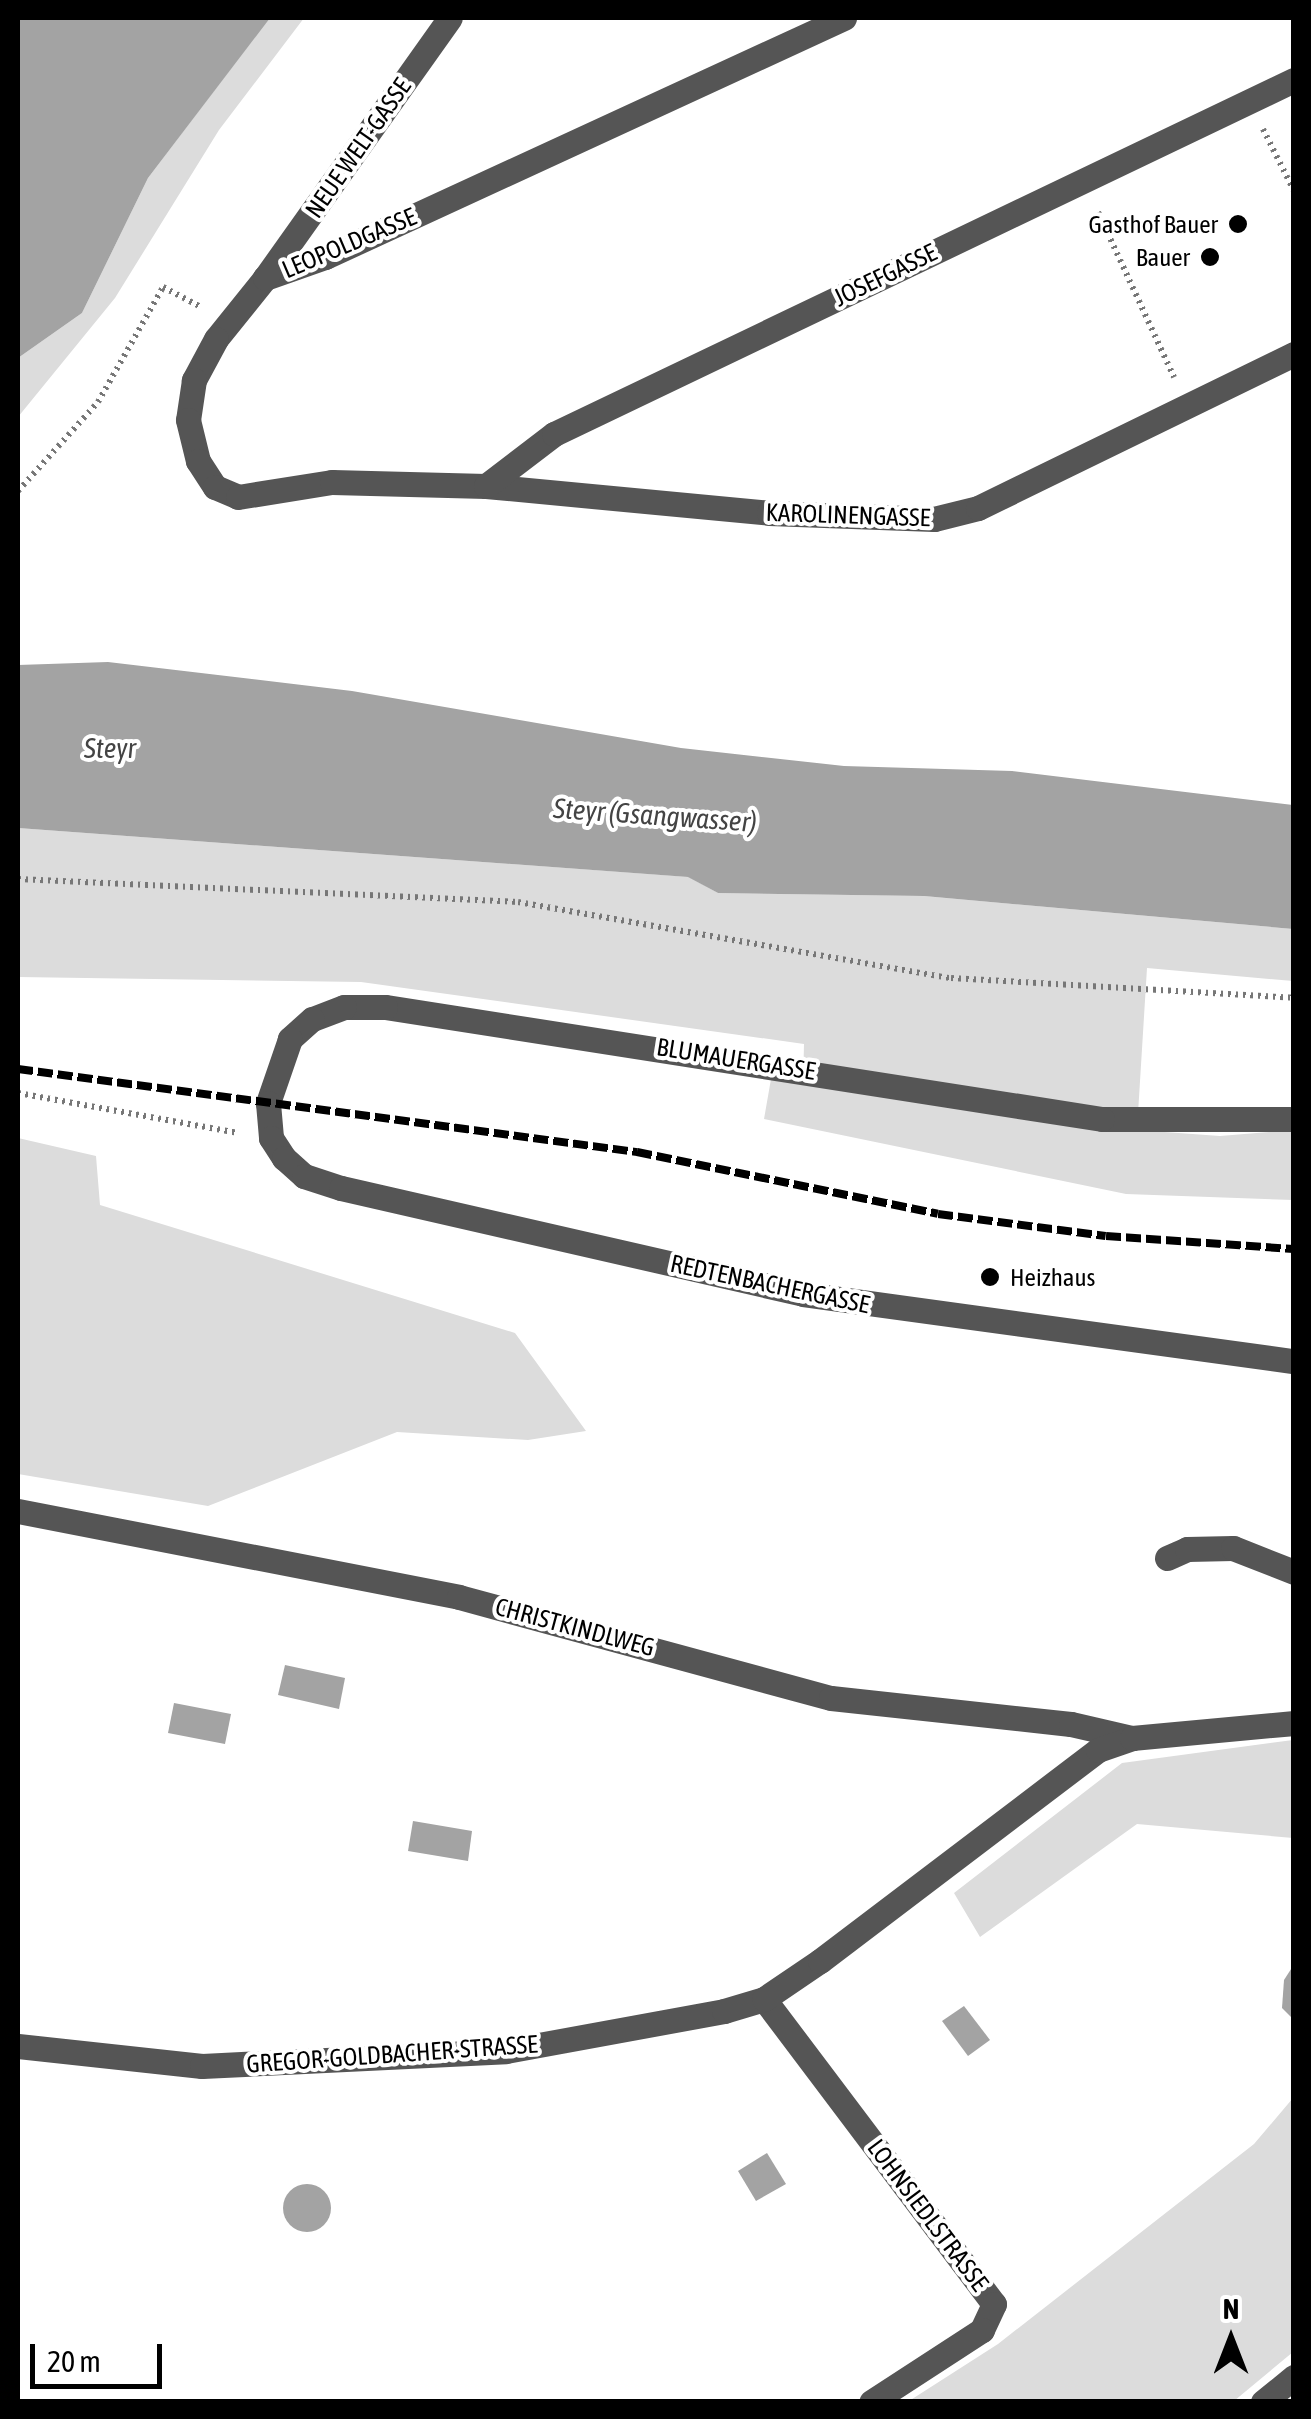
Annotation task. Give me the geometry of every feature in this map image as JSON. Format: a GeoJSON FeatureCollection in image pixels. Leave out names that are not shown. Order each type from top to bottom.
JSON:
{"type":"FeatureCollection","features":[{"type":"Feature","properties":{"kind":"street","name":"NEUE WELT-GASSE"},"geometry":{"type":"LineString","coordinates":[[265,278],[450,18]]}},
{"type":"Feature","properties":{"kind":"street","name":"LEOPOLDGASSE"},"geometry":{"type":"LineString","coordinates":[[486,486],[332,482],[238,497],[214,487],[198,461],[188,420],[194,380],[216,338],[265,278],[325,257],[844,18]]}},
{"type":"Feature","properties":{"kind":"street","name":"JOSEFGASSE"},"geometry":{"type":"LineString","coordinates":[[486,486],[554,434],[1294,80]]}},
{"type":"Feature","properties":{"kind":"street","name":"KAROLINENGASSE"},"geometry":{"type":"LineString","coordinates":[[486,486],[770,513],[934,519],[978,508],[1294,354]]}},
{"type":"Feature","properties":{"kind":"street","name":"BLUMAUERGASSE"},"geometry":{"type":"LineString","coordinates":[[271,1138],[268,1103],[290,1039],[312,1019],[344,1008],[385,1007],[1102,1119],[1294,1119]]}},
{"type":"Feature","properties":{"kind":"street","name":"REDTENBACHERGASSE"},"geometry":{"type":"LineString","coordinates":[[271,1138],[304,1176],[340,1188],[803,1294],[1294,1361]]}},
{"type":"Feature","properties":{"kind":"street","name":"CHRISTKINDLWEG"},"geometry":{"type":"LineString","coordinates":[[18,1511],[459,1597],[831,1698],[1072,1724],[1132,1738]]}},
{"type":"Feature","properties":{"kind":"street"},"geometry":{"type":"LineString","coordinates":[[1167,1558],[1187,1549],[1233,1548],[1294,1572]]}},
{"type":"Feature","properties":{"kind":"street"},"geometry":{"type":"LineString","coordinates":[[764,1999],[1098,1750],[1132,1738],[1294,1723]]}},
{"type":"Feature","properties":{"kind":"street","name":"GREGOR-GOLDBACHER-STRASSE"},"geometry":{"type":"LineString","coordinates":[[18,2046],[202,2066],[506,2050],[764,1999]]}},
{"type":"Feature","properties":{"kind":"street","name":"LOHNSIEDLSTRASSE"},"geometry":{"type":"LineString","coordinates":[[764,1999],[994,2304],[982,2330],[871,2402]]}},
{"type":"Feature","properties":{"kind":"street"},"geometry":{"type":"LineString","coordinates":[[1263,2402],[1294,2377]]}},
{"type":"Feature","properties":{"kind":"path"},"geometry":{"type":"LineString","coordinates":[[1249,101],[1294,191]]}},
{"type":"Feature","properties":{"kind":"path"},"geometry":{"type":"LineString","coordinates":[[1084,181],[1187,406]]}},
{"type":"Feature","properties":{"kind":"path"},"geometry":{"type":"LineString","coordinates":[[18,491],[98,402],[163,287],[194,304]]}},
{"type":"Feature","properties":{"kind":"path"},"geometry":{"type":"LineString","coordinates":[[18,878],[518,902],[951,978],[1294,998]]}},
{"type":"Feature","properties":{"kind":"path"},"geometry":{"type":"LineString","coordinates":[[18,1093],[271,1138]]}},
{"type":"Feature","properties":{"kind":"shaded area"},"geometry":{"type":"Polygon","coordinates":[[[269,18],[304,18],[219,130],[115,298],[18,417],[18,358],[82,313],[148,178],[269,18]]]}},
{"type":"Feature","properties":{"kind":"shaded area"},"geometry":{"type":"Polygon","coordinates":[[[18,828],[689,877],[718,893],[924,896],[1293,929],[1293,981],[1147,968],[1137,1130],[1220,1136],[1293,1130],[1293,1200],[1126,1194],[764,1119],[771,1079],[803,1083],[804,1044],[361,982],[18,977],[18,828]]]}},
{"type":"Feature","properties":{"kind":"shaded area"},"geometry":{"type":"Polygon","coordinates":[[[18,1138],[96,1156],[100,1205],[515,1333],[586,1431],[528,1440],[397,1432],[208,1506],[18,1474],[18,1138]]]}},
{"type":"Feature","properties":{"kind":"shaded area"},"geometry":{"type":"Polygon","coordinates":[[[1293,1740],[1293,1838],[1137,1824],[980,1937],[954,1893],[1122,1763],[1293,1740]]]}},
{"type":"Feature","properties":{"kind":"shaded area"},"geometry":{"type":"Polygon","coordinates":[[[1293,2098],[1293,2352],[1234,2401],[909,2401],[998,2344],[1254,2144],[1293,2098]]]}},
{"type":"Feature","properties":{"kind":"water"},"geometry":{"type":"Polygon","coordinates":[[[18,18],[270,18],[148,178],[82,313],[18,358],[18,18]]]}},
{"type":"Feature","properties":{"kind":"water","name":"Steyr"},"geometry":{"type":"Polygon","coordinates":[[[108,662],[352,691],[681,748],[844,766],[1012,771],[1293,805],[1293,929],[924,896],[718,893],[688,877],[18,828],[18,665],[108,662]]]}},
{"type":"Feature","properties":{"kind":"water"},"geometry":{"type":"Polygon","coordinates":[[[285,1665],[345,1678],[339,1709],[278,1695],[285,1665]]]}},
{"type":"Feature","properties":{"kind":"water"},"geometry":{"type":"Polygon","coordinates":[[[174,1703],[231,1714],[225,1744],[168,1733],[174,1703]]]}},
{"type":"Feature","properties":{"kind":"water"},"geometry":{"type":"Polygon","coordinates":[[[413,1821],[472,1831],[468,1861],[408,1851],[413,1821]]]}},
{"type":"Feature","properties":{"kind":"water"},"geometry":{"type":"Polygon","coordinates":[[[1293,1966],[1293,2019],[1282,2008],[1284,1980],[1293,1966]]]}},
{"type":"Feature","properties":{"kind":"water"},"geometry":{"type":"Polygon","coordinates":[[[964,2006],[990,2040],[968,2056],[942,2021],[964,2006]]]}},
{"type":"Feature","properties":{"kind":"water"},"geometry":{"type":"Polygon","coordinates":[[[767,2153],[786,2184],[756,2201],[738,2171],[767,2153]]]}},
{"type":"Feature","properties":{"kind":"water"},"geometry":{"type":"Polygon","coordinates":[[[307,2184],[324,2191],[331,2208],[324,2225],[307,2232],[290,2225],[283,2208],[290,2191],[307,2184]]]}},
{"type":"Feature","properties":{"kind":"railway"},"geometry":{"type":"LineString","coordinates":[[18,1069],[637,1152],[938,1214],[1106,1236],[1294,1249]]}},
{"type":"Feature","properties":{"kind":"place","name":"Gasthof Bauer"},"geometry":{"type":"Point","coordinates":[1238,224]}},
{"type":"Feature","properties":{"kind":"place","name":"Bauer"},"geometry":{"type":"Point","coordinates":[1210,257]}},
{"type":"Feature","properties":{"kind":"place","name":"Heizhaus"},"geometry":{"type":"Point","coordinates":[990,1277]}},
{"type":"Feature","properties":{"kind":"water label","name":"Steyr (Gsangwasser)"},"geometry":{"type":"Point","coordinates":[655,815]}}]}
